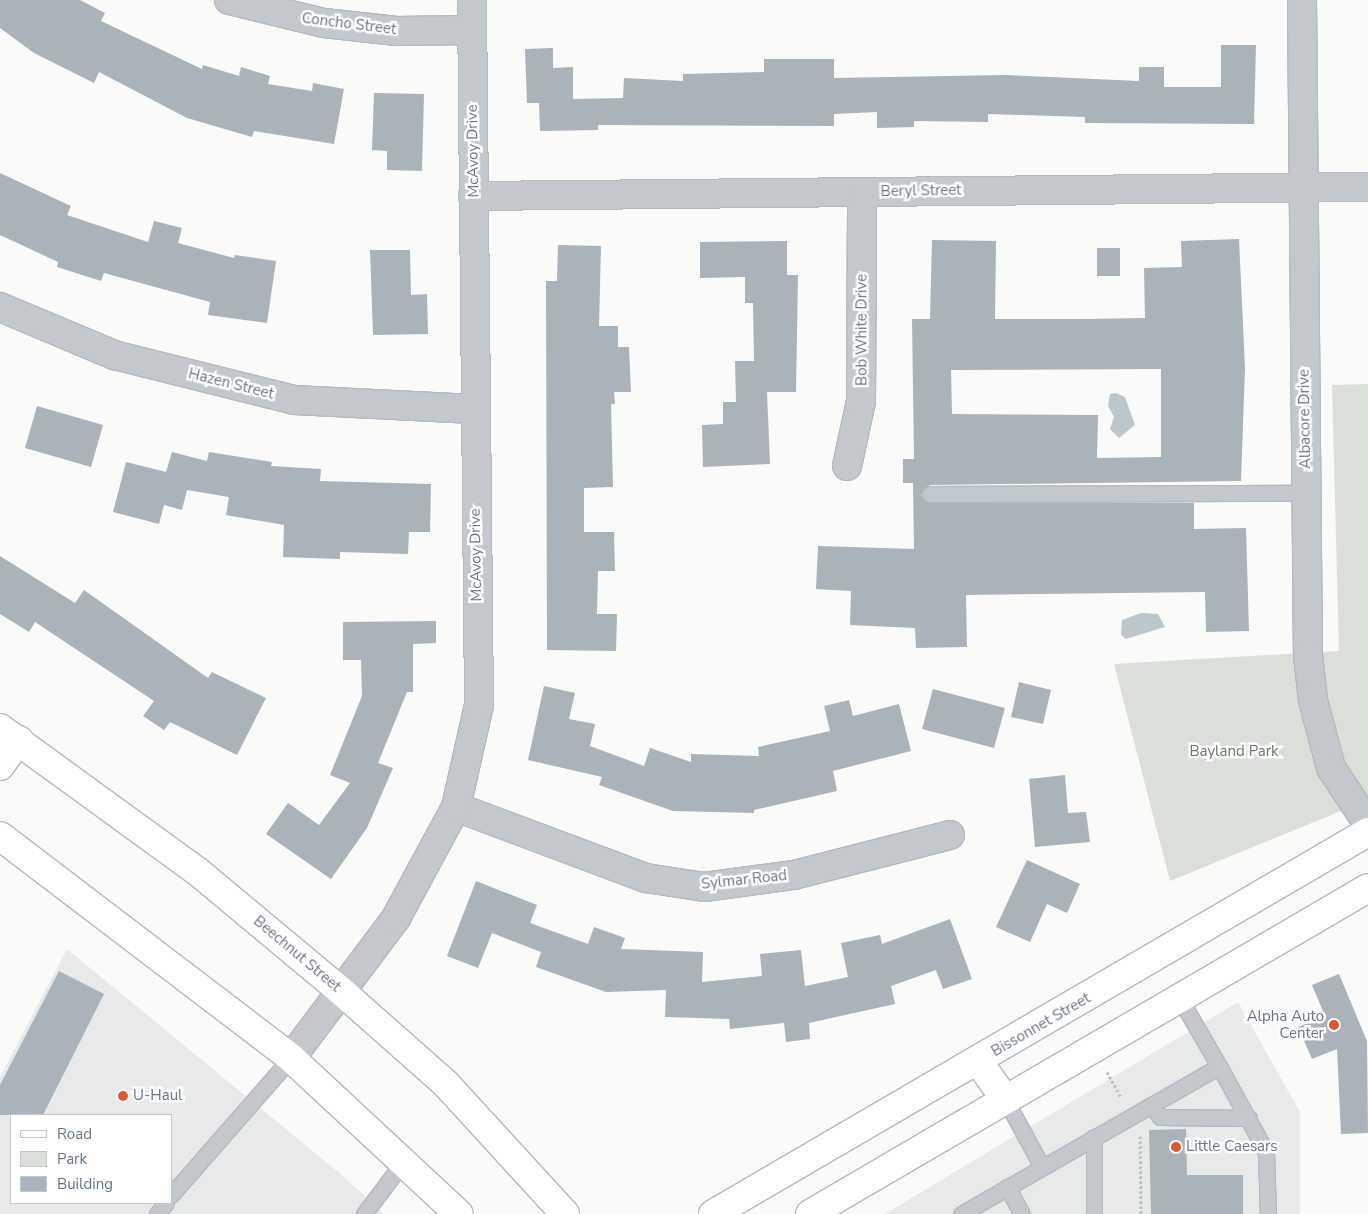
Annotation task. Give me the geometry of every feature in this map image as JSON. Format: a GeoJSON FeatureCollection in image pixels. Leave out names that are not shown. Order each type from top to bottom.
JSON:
{"type":"FeatureCollection","features":[{"type":"Feature","properties":{"kind":"main road"},"geometry":{"type":"LineString","coordinates":[[0,766],[10,734]]}},
{"type":"Feature","properties":{"kind":"main road","name":"Beechnut Street"},"geometry":{"type":"LineString","coordinates":[[10,734],[197,871],[341,991],[446,1084],[565,1214]]}},
{"type":"Feature","properties":{"kind":"main road","name":"Bissonnet Street"},"geometry":{"type":"LineString","coordinates":[[713,1214],[1368,832]]}},
{"type":"Feature","properties":{"kind":"main road"},"geometry":{"type":"LineString","coordinates":[[0,836],[291,1058],[459,1214]]}},
{"type":"Feature","properties":{"kind":"main road"},"geometry":{"type":"LineString","coordinates":[[810,1214],[1368,888]]}},
{"type":"Feature","properties":{"kind":"main road"},"geometry":{"type":"LineString","coordinates":[[978,1060],[1005,1099]]}},
{"type":"Feature","properties":{"kind":"street","name":"Concho Street"},"geometry":{"type":"LineString","coordinates":[[229,0],[324,23],[397,31],[472,30]]}},
{"type":"Feature","properties":{"kind":"street","name":"McAvoy Drive"},"geometry":{"type":"LineString","coordinates":[[291,1058],[396,918],[456,807],[479,705],[474,409],[472,0]]}},
{"type":"Feature","properties":{"kind":"street","name":"Albacore Drive"},"geometry":{"type":"LineString","coordinates":[[1302,0],[1302,188],[1308,655],[1313,700],[1331,768],[1368,824]]}},
{"type":"Feature","properties":{"kind":"street","name":"Beryl Street"},"geometry":{"type":"LineString","coordinates":[[473,196],[1368,187]]}},
{"type":"Feature","properties":{"kind":"street","name":"Bob White Drive"},"geometry":{"type":"LineString","coordinates":[[847,466],[861,401],[862,192]]}},
{"type":"Feature","properties":{"kind":"street","name":"Hazen Street"},"geometry":{"type":"LineString","coordinates":[[0,307],[114,355],[294,400],[474,409]]}},
{"type":"Feature","properties":{"kind":"street","name":"Sylmar Road"},"geometry":{"type":"LineString","coordinates":[[456,807],[646,878],[704,887],[794,876],[950,835]]}},
{"type":"Feature","properties":{"kind":"lane"},"geometry":{"type":"LineString","coordinates":[[930,494],[1306,493]]}},
{"type":"Feature","properties":{"kind":"lane"},"geometry":{"type":"LineString","coordinates":[[1180,999],[1250,1118],[1266,1152],[1268,1214]]}},
{"type":"Feature","properties":{"kind":"lane"},"geometry":{"type":"LineString","coordinates":[[172,1194],[291,1058]]}},
{"type":"Feature","properties":{"kind":"lane"},"geometry":{"type":"LineString","coordinates":[[962,1214],[1041,1165],[1219,1066]]}},
{"type":"Feature","properties":{"kind":"lane"},"geometry":{"type":"LineString","coordinates":[[1005,1099],[1041,1165]]}},
{"type":"Feature","properties":{"kind":"lane"},"geometry":{"type":"LineString","coordinates":[[1151,1105],[1160,1118],[1250,1118]]}},
{"type":"Feature","properties":{"kind":"lane"},"geometry":{"type":"LineString","coordinates":[[1094,1137],[1094,1214]]}},
{"type":"Feature","properties":{"kind":"lane"},"geometry":{"type":"LineString","coordinates":[[365,1213],[403,1162]]}},
{"type":"Feature","properties":{"kind":"lane"},"geometry":{"type":"LineString","coordinates":[[1006,1187],[1022,1214]]}},
{"type":"Feature","properties":{"kind":"lane"},"geometry":{"type":"LineString","coordinates":[[157,1214],[165,1204]]}},
{"type":"Feature","properties":{"kind":"path"},"geometry":{"type":"LineString","coordinates":[[1106,1071],[1124,1102]]}},
{"type":"Feature","properties":{"kind":"path"},"geometry":{"type":"LineString","coordinates":[[1140,1131],[1141,1214]]}},
{"type":"Feature","properties":{"kind":"shaded area"},"geometry":{"type":"Polygon","coordinates":[[[1116,393],[1125,397],[1135,425],[1119,438],[1110,429],[1114,417],[1108,406],[1110,394],[1116,393]]]}},
{"type":"Feature","properties":{"kind":"shaded area"},"geometry":{"type":"Polygon","coordinates":[[[1141,613],[1158,614],[1165,627],[1126,639],[1121,635],[1122,620],[1141,613]]]}},
{"type":"Feature","properties":{"kind":"shaded area","name":"U-Haul"},"geometry":{"type":"Polygon","coordinates":[[[67,949],[343,1176],[384,1214],[0,1214],[0,1077],[67,949]]]}},
{"type":"Feature","properties":{"kind":"shaded area"},"geometry":{"type":"Polygon","coordinates":[[[1238,1002],[1300,1112],[1300,1214],[885,1214],[1238,1002]]]}},
{"type":"Feature","properties":{"kind":"green space","name":"Bayland Park"},"geometry":{"type":"Polygon","coordinates":[[[1368,384],[1368,800],[1170,881],[1114,664],[1339,651],[1332,385],[1368,384]]]}},
{"type":"Feature","properties":{"kind":"building"},"geometry":{"type":"Polygon","coordinates":[[[0,0],[80,0],[105,13],[101,21],[202,69],[203,65],[239,76],[241,67],[270,76],[268,84],[312,91],[313,83],[344,89],[334,144],[254,131],[252,137],[187,118],[99,72],[94,83],[34,53],[0,28],[0,0]]]}},
{"type":"Feature","properties":{"kind":"building"},"geometry":{"type":"Polygon","coordinates":[[[1221,45],[1256,45],[1254,124],[1085,123],[1085,117],[988,114],[988,122],[914,121],[914,127],[877,128],[877,112],[834,114],[834,126],[598,125],[598,130],[540,131],[539,103],[527,103],[525,49],[553,48],[553,68],[573,67],[573,99],[623,98],[624,78],[683,81],[683,74],[764,72],[764,59],[834,59],[834,78],[1005,75],[1139,81],[1139,67],[1164,67],[1164,87],[1221,87],[1221,45]]]}},
{"type":"Feature","properties":{"kind":"building"},"geometry":{"type":"Polygon","coordinates":[[[374,93],[424,94],[422,171],[387,170],[387,151],[372,150],[374,93]]]}},
{"type":"Feature","properties":{"kind":"building"},"geometry":{"type":"Polygon","coordinates":[[[0,173],[71,206],[67,215],[148,242],[154,221],[182,228],[178,243],[234,258],[235,255],[276,261],[267,323],[208,315],[210,302],[104,273],[101,281],[57,267],[58,262],[0,235],[0,173]]]}},
{"type":"Feature","properties":{"kind":"building"},"geometry":{"type":"Polygon","coordinates":[[[1239,239],[1245,368],[1241,481],[930,485],[921,495],[930,503],[1194,503],[1194,529],[1246,528],[1249,631],[1206,632],[1205,592],[966,595],[967,647],[916,648],[915,628],[850,625],[851,591],[816,589],[818,546],[914,549],[913,483],[903,483],[903,459],[914,459],[912,319],[930,319],[932,240],[996,241],[995,319],[1145,318],[1144,268],[1182,267],[1181,241],[1239,239]],[[1161,369],[951,370],[952,414],[1098,415],[1097,458],[1161,457],[1161,369]]]}},
{"type":"Feature","properties":{"kind":"building"},"geometry":{"type":"Polygon","coordinates":[[[787,241],[787,275],[798,275],[796,392],[767,392],[770,464],[703,467],[702,425],[723,424],[723,402],[736,402],[735,361],[754,361],[753,303],[745,303],[745,277],[700,278],[700,242],[787,241]]]}},
{"type":"Feature","properties":{"kind":"building"},"geometry":{"type":"Polygon","coordinates":[[[558,245],[601,246],[599,326],[618,326],[618,347],[629,347],[631,392],[614,392],[615,404],[611,404],[613,487],[584,488],[584,532],[614,532],[615,571],[598,571],[597,614],[617,614],[616,651],[547,650],[546,281],[557,281],[558,245]]]}},
{"type":"Feature","properties":{"kind":"building"},"geometry":{"type":"Polygon","coordinates":[[[1097,248],[1120,248],[1120,276],[1097,276],[1097,248]]]}},
{"type":"Feature","properties":{"kind":"building"},"geometry":{"type":"Polygon","coordinates":[[[370,250],[410,250],[411,295],[427,294],[428,334],[373,335],[370,250]]]}},
{"type":"Feature","properties":{"kind":"building"},"geometry":{"type":"Polygon","coordinates":[[[37,406],[103,425],[91,467],[25,448],[37,406]]]}},
{"type":"Feature","properties":{"kind":"building"},"geometry":{"type":"Polygon","coordinates":[[[172,452],[207,461],[209,452],[272,462],[271,466],[321,469],[320,481],[431,484],[430,532],[409,532],[408,554],[340,552],[340,559],[283,557],[284,525],[226,515],[229,497],[187,490],[182,510],[164,505],[159,524],[113,512],[126,462],[166,472],[172,452]]]}},
{"type":"Feature","properties":{"kind":"building"},"geometry":{"type":"Polygon","coordinates":[[[0,556],[75,603],[84,590],[208,678],[212,672],[266,698],[237,755],[170,722],[164,730],[143,716],[154,701],[35,622],[29,632],[0,614],[0,556]]]}},
{"type":"Feature","properties":{"kind":"building"},"geometry":{"type":"Polygon","coordinates":[[[436,621],[436,643],[413,644],[413,692],[407,692],[378,763],[393,768],[367,828],[331,879],[266,834],[288,803],[319,825],[350,783],[330,775],[362,696],[361,660],[343,660],[343,622],[436,621]]]}},
{"type":"Feature","properties":{"kind":"building"},"geometry":{"type":"Polygon","coordinates":[[[1019,682],[1051,690],[1043,724],[1011,717],[1019,682]]]}},
{"type":"Feature","properties":{"kind":"building"},"geometry":{"type":"Polygon","coordinates":[[[544,686],[575,693],[569,719],[595,724],[590,746],[644,766],[650,748],[691,762],[691,754],[759,756],[758,747],[830,731],[824,706],[849,700],[853,716],[899,704],[911,751],[833,771],[837,791],[754,810],[754,813],[673,811],[599,785],[602,777],[528,760],[544,686]]]}},
{"type":"Feature","properties":{"kind":"building"},"geometry":{"type":"Polygon","coordinates":[[[933,689],[1005,708],[994,748],[922,729],[933,689]]]}},
{"type":"Feature","properties":{"kind":"building"},"geometry":{"type":"Polygon","coordinates":[[[1065,775],[1068,813],[1086,812],[1090,842],[1035,847],[1029,779],[1065,775]]]}},
{"type":"Feature","properties":{"kind":"building"},"geometry":{"type":"Polygon","coordinates":[[[1027,860],[1080,884],[1067,913],[1047,904],[1030,942],[996,927],[1027,860]]]}},
{"type":"Feature","properties":{"kind":"building"},"geometry":{"type":"Polygon","coordinates":[[[476,881],[537,905],[530,923],[588,944],[594,927],[625,938],[621,949],[703,952],[702,982],[762,976],[760,954],[801,950],[805,986],[848,977],[841,943],[880,935],[882,944],[950,919],[972,979],[943,989],[936,970],[891,986],[895,1004],[809,1023],[810,1039],[786,1042],[784,1023],[730,1029],[729,1019],[665,1017],[666,990],[606,992],[536,967],[541,952],[492,933],[478,968],[447,956],[476,881]]]}},
{"type":"Feature","properties":{"kind":"building"},"geometry":{"type":"Polygon","coordinates":[[[59,971],[104,994],[44,1114],[0,1115],[0,1085],[59,971]]]}},
{"type":"Feature","properties":{"kind":"building"},"geometry":{"type":"Polygon","coordinates":[[[1339,974],[1367,1041],[1368,1133],[1341,1134],[1337,1049],[1312,1059],[1298,1027],[1325,1016],[1312,985],[1339,974]]]}},
{"type":"Feature","properties":{"kind":"building"},"geometry":{"type":"Polygon","coordinates":[[[1186,1129],[1187,1175],[1243,1175],[1243,1214],[1151,1214],[1149,1130],[1186,1129]]]}},
{"type":"Feature","properties":{"kind":"place","name":"Alpha Auto Center"},"geometry":{"type":"Point","coordinates":[1334,1025]}},
{"type":"Feature","properties":{"kind":"place","name":"U-Haul"},"geometry":{"type":"Point","coordinates":[123,1096]}},
{"type":"Feature","properties":{"kind":"place","name":"Little Caesars"},"geometry":{"type":"Point","coordinates":[1176,1147]}}]}
